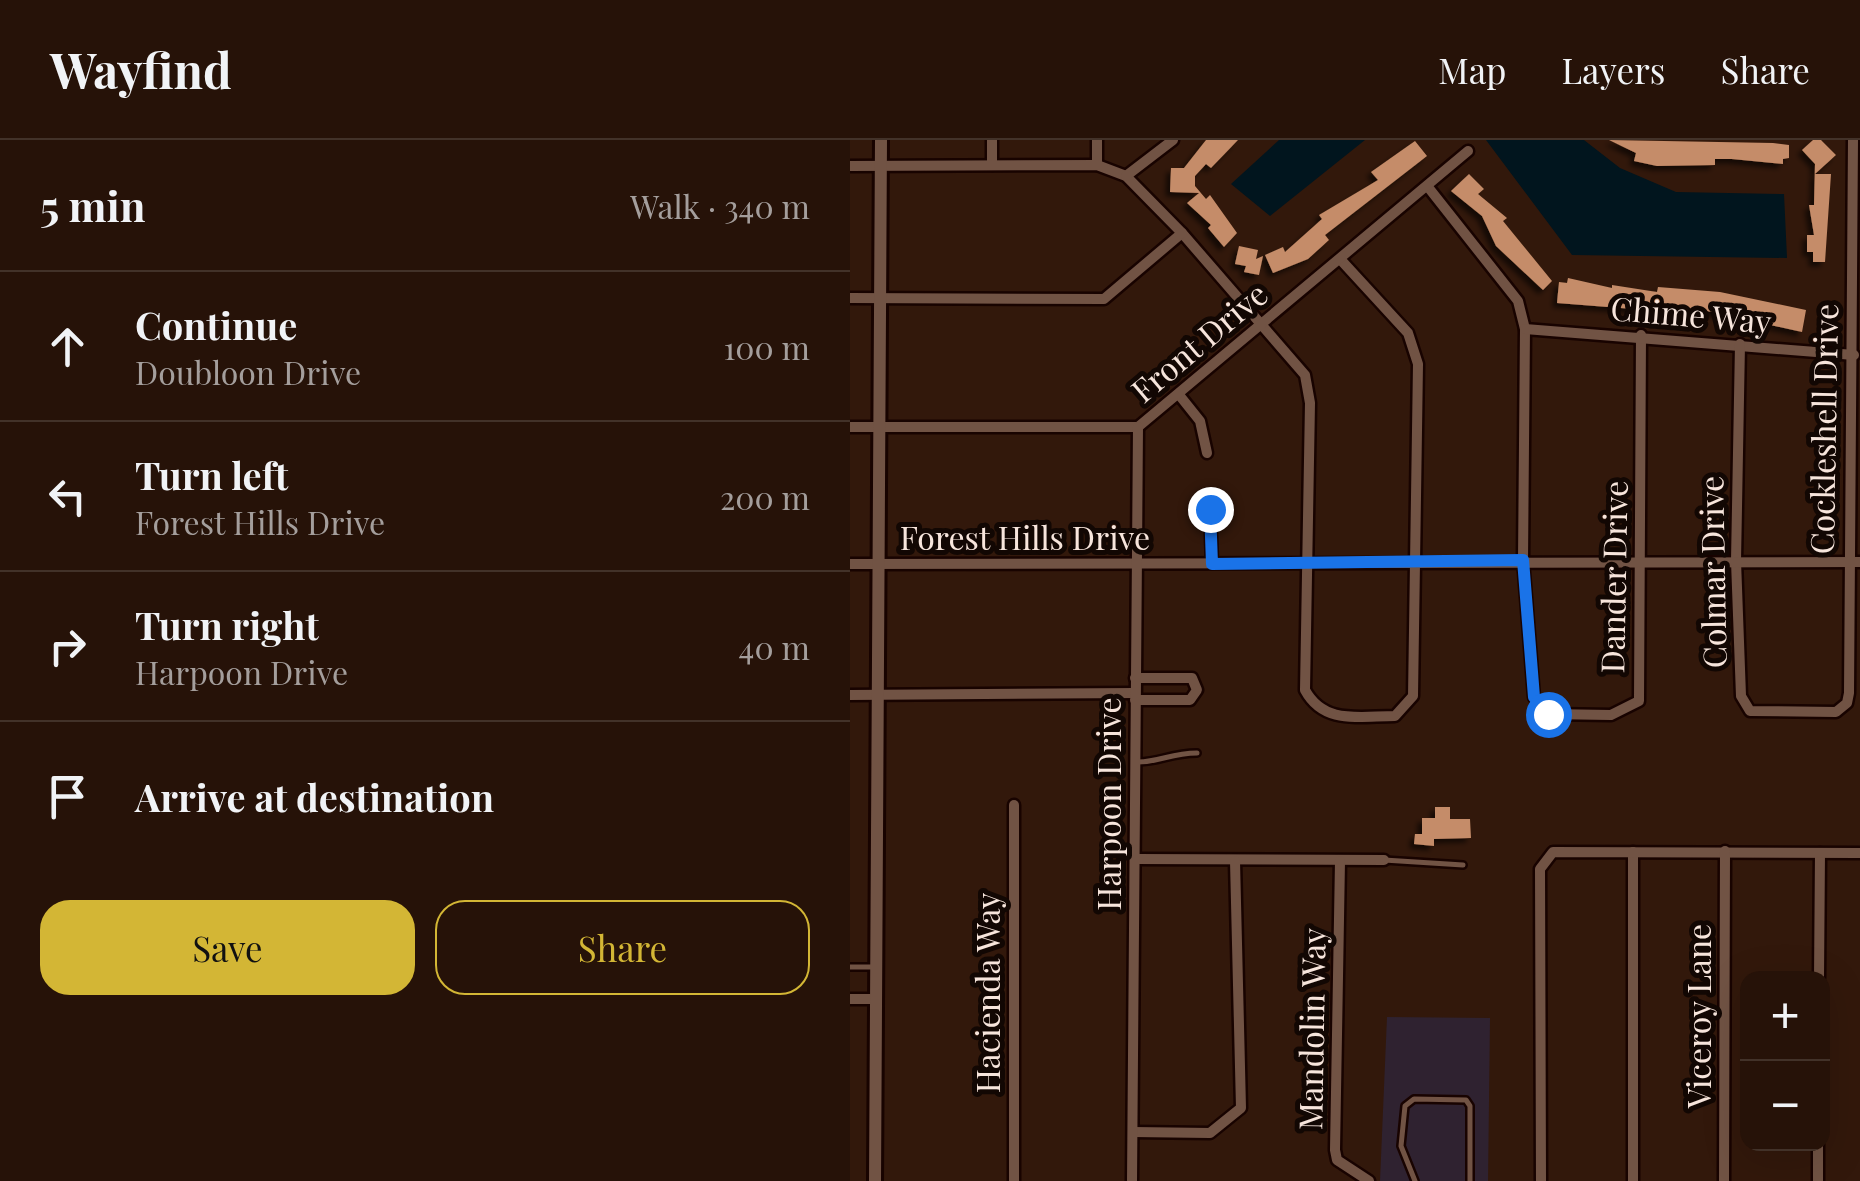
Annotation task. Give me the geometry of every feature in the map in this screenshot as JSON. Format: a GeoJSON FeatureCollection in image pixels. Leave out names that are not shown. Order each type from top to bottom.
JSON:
{"type":"FeatureCollection","features":[{"type":"Feature","properties":{"kind":"street"},"geometry":{"type":"LineString","coordinates":[[875,1181],[880,140]]}},
{"type":"Feature","properties":{"kind":"street"},"geometry":{"type":"LineString","coordinates":[[992,140],[992,165]]}},
{"type":"Feature","properties":{"kind":"street"},"geometry":{"type":"LineString","coordinates":[[1097,140],[1097,165]]}},
{"type":"Feature","properties":{"kind":"street"},"geometry":{"type":"LineString","coordinates":[[1126,176],[1173,140]]}},
{"type":"Feature","properties":{"kind":"street","name":"Cockleshell Drive"},"geometry":{"type":"LineString","coordinates":[[1836,712],[1847,704],[1849,693],[1853,140]]}},
{"type":"Feature","properties":{"kind":"street","name":"Front Drive"},"geometry":{"type":"LineString","coordinates":[[850,427],[1138,427],[1180,396],[1468,151]]}},
{"type":"Feature","properties":{"kind":"street"},"geometry":{"type":"LineString","coordinates":[[850,166],[1097,165],[1126,176],[1182,233],[1305,375],[1310,403],[1305,690],[1314,707],[1330,716],[1395,716],[1413,696],[1416,350],[1408,334],[1340,259]]}},
{"type":"Feature","properties":{"kind":"street"},"geometry":{"type":"LineString","coordinates":[[1428,187],[1518,301],[1525,330],[1523,560]]}},
{"type":"Feature","properties":{"kind":"street"},"geometry":{"type":"LineString","coordinates":[[850,298],[1104,299],[1182,233]]}},
{"type":"Feature","properties":{"kind":"street","name":"Chime Way"},"geometry":{"type":"LineString","coordinates":[[1525,330],[1854,355]]}},
{"type":"Feature","properties":{"kind":"street","name":"Dander Drive"},"geometry":{"type":"LineString","coordinates":[[1523,560],[1534,697],[1548,714],[1610,715],[1639,701],[1642,336]]}},
{"type":"Feature","properties":{"kind":"street","name":"Colmar Drive"},"geometry":{"type":"LineString","coordinates":[[1740,344],[1736,561],[1744,704],[1750,711],[1836,712]]}},
{"type":"Feature","properties":{"kind":"street"},"geometry":{"type":"LineString","coordinates":[[1180,396],[1200,422],[1208,453]]}},
{"type":"Feature","properties":{"kind":"street","name":"Harpoon Drive"},"geometry":{"type":"LineString","coordinates":[[1132,1181],[1138,427]]}},
{"type":"Feature","properties":{"kind":"street"},"geometry":{"type":"LineString","coordinates":[[1210,509],[1212,564]]}},
{"type":"Feature","properties":{"kind":"street","name":"Forest Hills Drive"},"geometry":{"type":"LineString","coordinates":[[850,564],[1860,562]]}},
{"type":"Feature","properties":{"kind":"street"},"geometry":{"type":"LineString","coordinates":[[850,694],[1135,696],[1190,700],[1198,690],[1192,678],[1135,678]]}},
{"type":"Feature","properties":{"kind":"street","name":"Hacienda Way"},"geometry":{"type":"LineString","coordinates":[[1014,805],[1014,1181]]}},
{"type":"Feature","properties":{"kind":"street"},"geometry":{"type":"LineString","coordinates":[[1541,1181],[1540,869],[1544,859],[1553,852],[1860,853]]}},
{"type":"Feature","properties":{"kind":"street"},"geometry":{"type":"LineString","coordinates":[[1633,852],[1634,1181]]}},
{"type":"Feature","properties":{"kind":"street","name":"Viceroy Lane"},"geometry":{"type":"LineString","coordinates":[[1724,1181],[1725,852]]}},
{"type":"Feature","properties":{"kind":"street"},"geometry":{"type":"LineString","coordinates":[[1819,971],[1820,854]]}},
{"type":"Feature","properties":{"kind":"street"},"geometry":{"type":"LineString","coordinates":[[1136,860],[1384,860]]}},
{"type":"Feature","properties":{"kind":"street","name":"Mandolin Way"},"geometry":{"type":"LineString","coordinates":[[1340,860],[1335,1150],[1337,1160],[1368,1181]]}},
{"type":"Feature","properties":{"kind":"street"},"geometry":{"type":"LineString","coordinates":[[1132,1132],[1210,1133],[1241,1108],[1235,861]]}},
{"type":"Feature","properties":{"kind":"street"},"geometry":{"type":"LineString","coordinates":[[850,999],[874,999]]}},
{"type":"Feature","properties":{"kind":"street"},"geometry":{"type":"LineString","coordinates":[[1818,1151],[1818,1181]]}},
{"type":"Feature","properties":{"kind":"lane"},"geometry":{"type":"LineString","coordinates":[[1135,762],[1155,762],[1168,753],[1197,754]]}},
{"type":"Feature","properties":{"kind":"lane"},"geometry":{"type":"LineString","coordinates":[[1384,860],[1463,865]]}},
{"type":"Feature","properties":{"kind":"lane"},"geometry":{"type":"LineString","coordinates":[[850,967],[874,967]]}},
{"type":"Feature","properties":{"kind":"lane"},"geometry":{"type":"LineString","coordinates":[[1415,1181],[1401,1146],[1405,1106],[1414,1099],[1466,1100],[1470,1106],[1470,1181]]}},
{"type":"Feature","properties":{"kind":"shaded area"},"geometry":{"type":"Polygon","coordinates":[[[1387,1017],[1490,1018],[1488,1181],[1380,1181],[1387,1017]]]}},
{"type":"Feature","properties":{"kind":"water"},"geometry":{"type":"Polygon","coordinates":[[[1279,140],[1365,140],[1270,216],[1231,184],[1279,140]]]}},
{"type":"Feature","properties":{"kind":"water"},"geometry":{"type":"Polygon","coordinates":[[[1486,140],[1584,140],[1620,168],[1676,192],[1784,194],[1787,258],[1572,255],[1486,140]]]}},
{"type":"Feature","properties":{"kind":"building"},"geometry":{"type":"Polygon","coordinates":[[[1206,140],[1238,140],[1211,168],[1206,164],[1195,176],[1195,186],[1206,199],[1210,195],[1237,233],[1224,247],[1208,228],[1211,225],[1187,203],[1199,193],[1170,192],[1171,168],[1184,168],[1206,140]]]}},
{"type":"Feature","properties":{"kind":"building"},"geometry":{"type":"Polygon","coordinates":[[[1609,140],[1773,143],[1789,145],[1789,158],[1783,159],[1783,164],[1715,159],[1715,165],[1657,166],[1634,161],[1636,153],[1609,140]]]}},
{"type":"Feature","properties":{"kind":"building"},"geometry":{"type":"Polygon","coordinates":[[[1813,140],[1821,140],[1836,155],[1815,174],[1831,174],[1825,262],[1813,262],[1813,252],[1807,252],[1807,235],[1814,235],[1809,205],[1814,205],[1815,164],[1802,150],[1813,140]]]}},
{"type":"Feature","properties":{"kind":"building"},"geometry":{"type":"Polygon","coordinates":[[[1415,141],[1427,156],[1325,235],[1329,240],[1308,259],[1273,273],[1265,255],[1283,247],[1285,252],[1322,219],[1319,215],[1378,180],[1371,172],[1415,141]]]}},
{"type":"Feature","properties":{"kind":"building"},"geometry":{"type":"Polygon","coordinates":[[[1469,174],[1484,189],[1478,194],[1507,218],[1503,221],[1552,281],[1543,290],[1496,246],[1482,216],[1451,191],[1469,174]]]}},
{"type":"Feature","properties":{"kind":"building"},"geometry":{"type":"Polygon","coordinates":[[[1239,246],[1258,250],[1256,259],[1263,256],[1259,275],[1244,272],[1246,266],[1235,264],[1239,246]]]}},
{"type":"Feature","properties":{"kind":"building"},"geometry":{"type":"Polygon","coordinates":[[[1568,278],[1612,288],[1720,292],[1806,310],[1802,332],[1698,309],[1697,314],[1557,303],[1559,282],[1567,283],[1568,278]]]}},
{"type":"Feature","properties":{"kind":"building"},"geometry":{"type":"Polygon","coordinates":[[[1435,807],[1450,807],[1450,819],[1470,819],[1471,838],[1434,839],[1434,846],[1414,844],[1415,834],[1422,834],[1422,818],[1435,818],[1435,807]]]}},
{"type":"Feature","properties":{"kind":"route"},"geometry":{"type":"LineString","coordinates":[[1210,509],[1212,564],[1523,560],[1534,697],[1548,714]]}}]}
